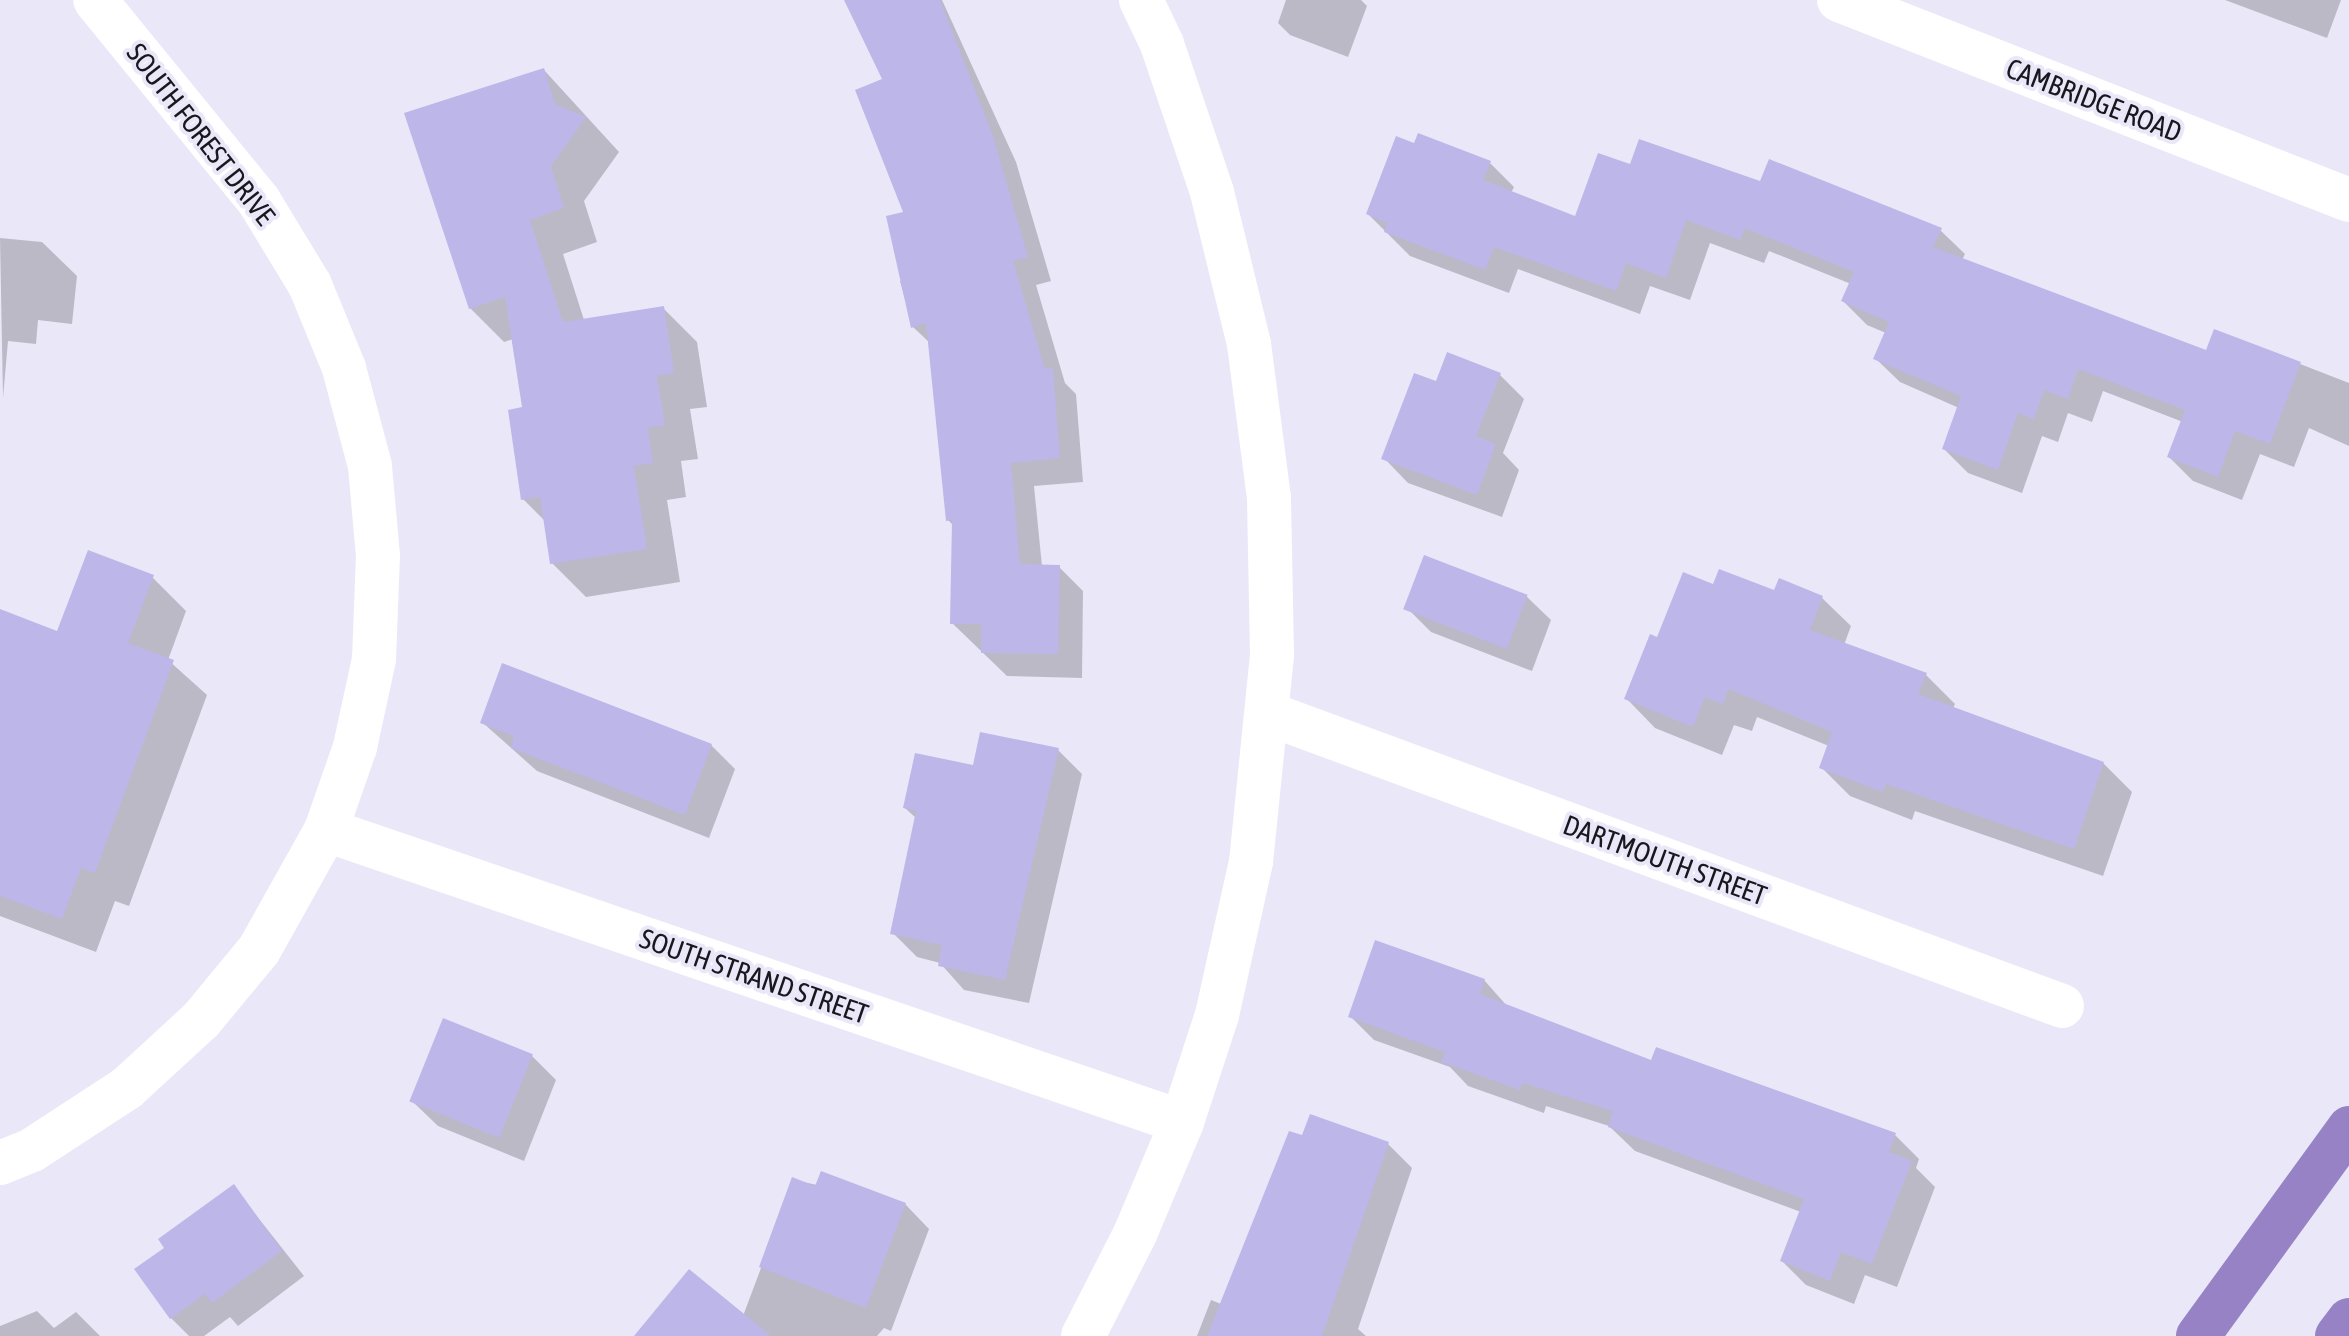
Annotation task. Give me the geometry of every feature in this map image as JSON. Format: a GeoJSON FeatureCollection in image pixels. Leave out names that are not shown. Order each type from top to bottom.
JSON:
{"type":"FeatureCollection","features":[{"type":"Feature","properties":{"kind":"highway"},"geometry":{"type":"LineString","coordinates":[[2198,1336],[2349,1128]]}},
{"type":"Feature","properties":{"kind":"highway"},"geometry":{"type":"LineString","coordinates":[[2337,1336],[2349,1320]]}},
{"type":"Feature","properties":{"kind":"street","name":"SOUTH FOREST DRIVE"},"geometry":{"type":"LineString","coordinates":[[0,1163],[32,1150],[127,1088],[201,1020],[259,950],[326,830],[355,747],[374,659],[378,556],[370,466],[344,368],[310,285],[259,201],[95,0]]}},
{"type":"Feature","properties":{"kind":"street"},"geometry":{"type":"LineString","coordinates":[[1083,1336],[1135,1234],[1182,1122],[1217,1015],[1251,862],[1269,714],[1269,498],[1249,344],[1212,192],[1162,44],[1141,0]]}},
{"type":"Feature","properties":{"kind":"street","name":"CAMBRIDGE ROAD"},"geometry":{"type":"LineString","coordinates":[[1839,0],[2349,200]]}},
{"type":"Feature","properties":{"kind":"street","name":"DARTMOUTH STREET"},"geometry":{"type":"LineString","coordinates":[[1269,714],[2062,1006]]}},
{"type":"Feature","properties":{"kind":"street","name":"SOUTH STRAND STREET"},"geometry":{"type":"LineString","coordinates":[[326,830],[1182,1122]]}},
{"type":"Feature","properties":{"kind":"building"},"geometry":{"type":"Polygon","coordinates":[[[844,0],[940,0],[993,136],[1028,257],[1013,261],[1045,369],[1053,368],[1060,458],[1011,463],[1020,564],[1060,565],[1058,654],[981,653],[981,624],[950,624],[952,520],[946,521],[926,323],[911,328],[886,216],[903,212],[855,90],[882,79],[844,0]]]}},
{"type":"Feature","properties":{"kind":"building"},"geometry":{"type":"Polygon","coordinates":[[[544,68],[555,104],[586,117],[551,166],[564,208],[530,220],[563,322],[664,306],[674,373],[657,376],[665,425],[648,428],[653,463],[634,466],[647,549],[550,564],[540,497],[521,500],[508,410],[522,407],[505,297],[469,309],[404,113],[544,68]]]}},
{"type":"Feature","properties":{"kind":"building"},"geometry":{"type":"Polygon","coordinates":[[[1418,133],[1491,161],[1483,180],[1575,216],[1598,153],[1630,164],[1639,139],[1760,181],[1769,159],[1942,228],[1933,247],[2206,350],[2214,329],[2301,362],[2270,444],[2235,431],[2218,477],[2167,457],[2185,410],[2078,369],[2068,399],[2044,390],[2034,419],[2018,413],[1998,470],[1942,449],[1961,396],[1873,359],[1889,322],[1841,301],[1854,272],[1745,228],[1740,240],[1686,220],[1666,278],[1626,263],[1616,291],[1494,247],[1485,270],[1384,232],[1387,223],[1366,214],[1396,136],[1414,143],[1418,133]]]}},
{"type":"Feature","properties":{"kind":"building"},"geometry":{"type":"Polygon","coordinates":[[[1447,352],[1501,373],[1476,436],[1496,444],[1477,495],[1381,459],[1414,373],[1436,381],[1447,352]]]}},
{"type":"Feature","properties":{"kind":"building"},"geometry":{"type":"Polygon","coordinates":[[[88,550],[154,575],[128,643],[174,660],[95,873],[81,868],[62,919],[0,896],[0,609],[57,631],[88,550]]]}},
{"type":"Feature","properties":{"kind":"building"},"geometry":{"type":"Polygon","coordinates":[[[1424,555],[1528,595],[1507,649],[1403,609],[1424,555]]]}},
{"type":"Feature","properties":{"kind":"building"},"geometry":{"type":"Polygon","coordinates":[[[1719,569],[1774,590],[1779,578],[1823,596],[1810,630],[1927,673],[1918,694],[2104,762],[2074,849],[1886,784],[1883,792],[1819,768],[1832,732],[1728,689],[1723,704],[1705,697],[1693,727],[1624,699],[1650,634],[1657,637],[1683,572],[1713,584],[1719,569]]]}},
{"type":"Feature","properties":{"kind":"building"},"geometry":{"type":"Polygon","coordinates":[[[502,663],[712,744],[685,815],[511,748],[514,736],[480,723],[502,663]]]}},
{"type":"Feature","properties":{"kind":"building"},"geometry":{"type":"Polygon","coordinates":[[[980,732],[1059,748],[1005,980],[938,966],[942,945],[890,934],[916,811],[903,808],[915,753],[973,765],[980,732]]]}},
{"type":"Feature","properties":{"kind":"building"},"geometry":{"type":"Polygon","coordinates":[[[1375,940],[1485,979],[1480,994],[1651,1060],[1656,1047],[1896,1133],[1889,1152],[1912,1161],[1872,1264],[1841,1252],[1830,1281],[1780,1261],[1804,1199],[1608,1127],[1613,1111],[1522,1083],[1520,1090],[1441,1062],[1445,1052],[1348,1017],[1375,940]]]}},
{"type":"Feature","properties":{"kind":"building"},"geometry":{"type":"Polygon","coordinates":[[[443,1018],[533,1054],[499,1138],[409,1101],[443,1018]]]}},
{"type":"Feature","properties":{"kind":"building"},"geometry":{"type":"Polygon","coordinates":[[[1310,1114],[1389,1142],[1322,1336],[1207,1336],[1289,1131],[1302,1135],[1310,1114]]]}},
{"type":"Feature","properties":{"kind":"building"},"geometry":{"type":"Polygon","coordinates":[[[821,1171],[906,1203],[866,1308],[759,1267],[792,1177],[815,1186],[821,1171]]]}},
{"type":"Feature","properties":{"kind":"building"},"geometry":{"type":"Polygon","coordinates":[[[234,1184],[282,1251],[212,1303],[205,1294],[170,1319],[134,1269],[164,1248],[158,1239],[234,1184]]]}},
{"type":"Feature","properties":{"kind":"building"},"geometry":{"type":"Polygon","coordinates":[[[689,1269],[771,1336],[634,1336],[689,1269]]]}}]}
